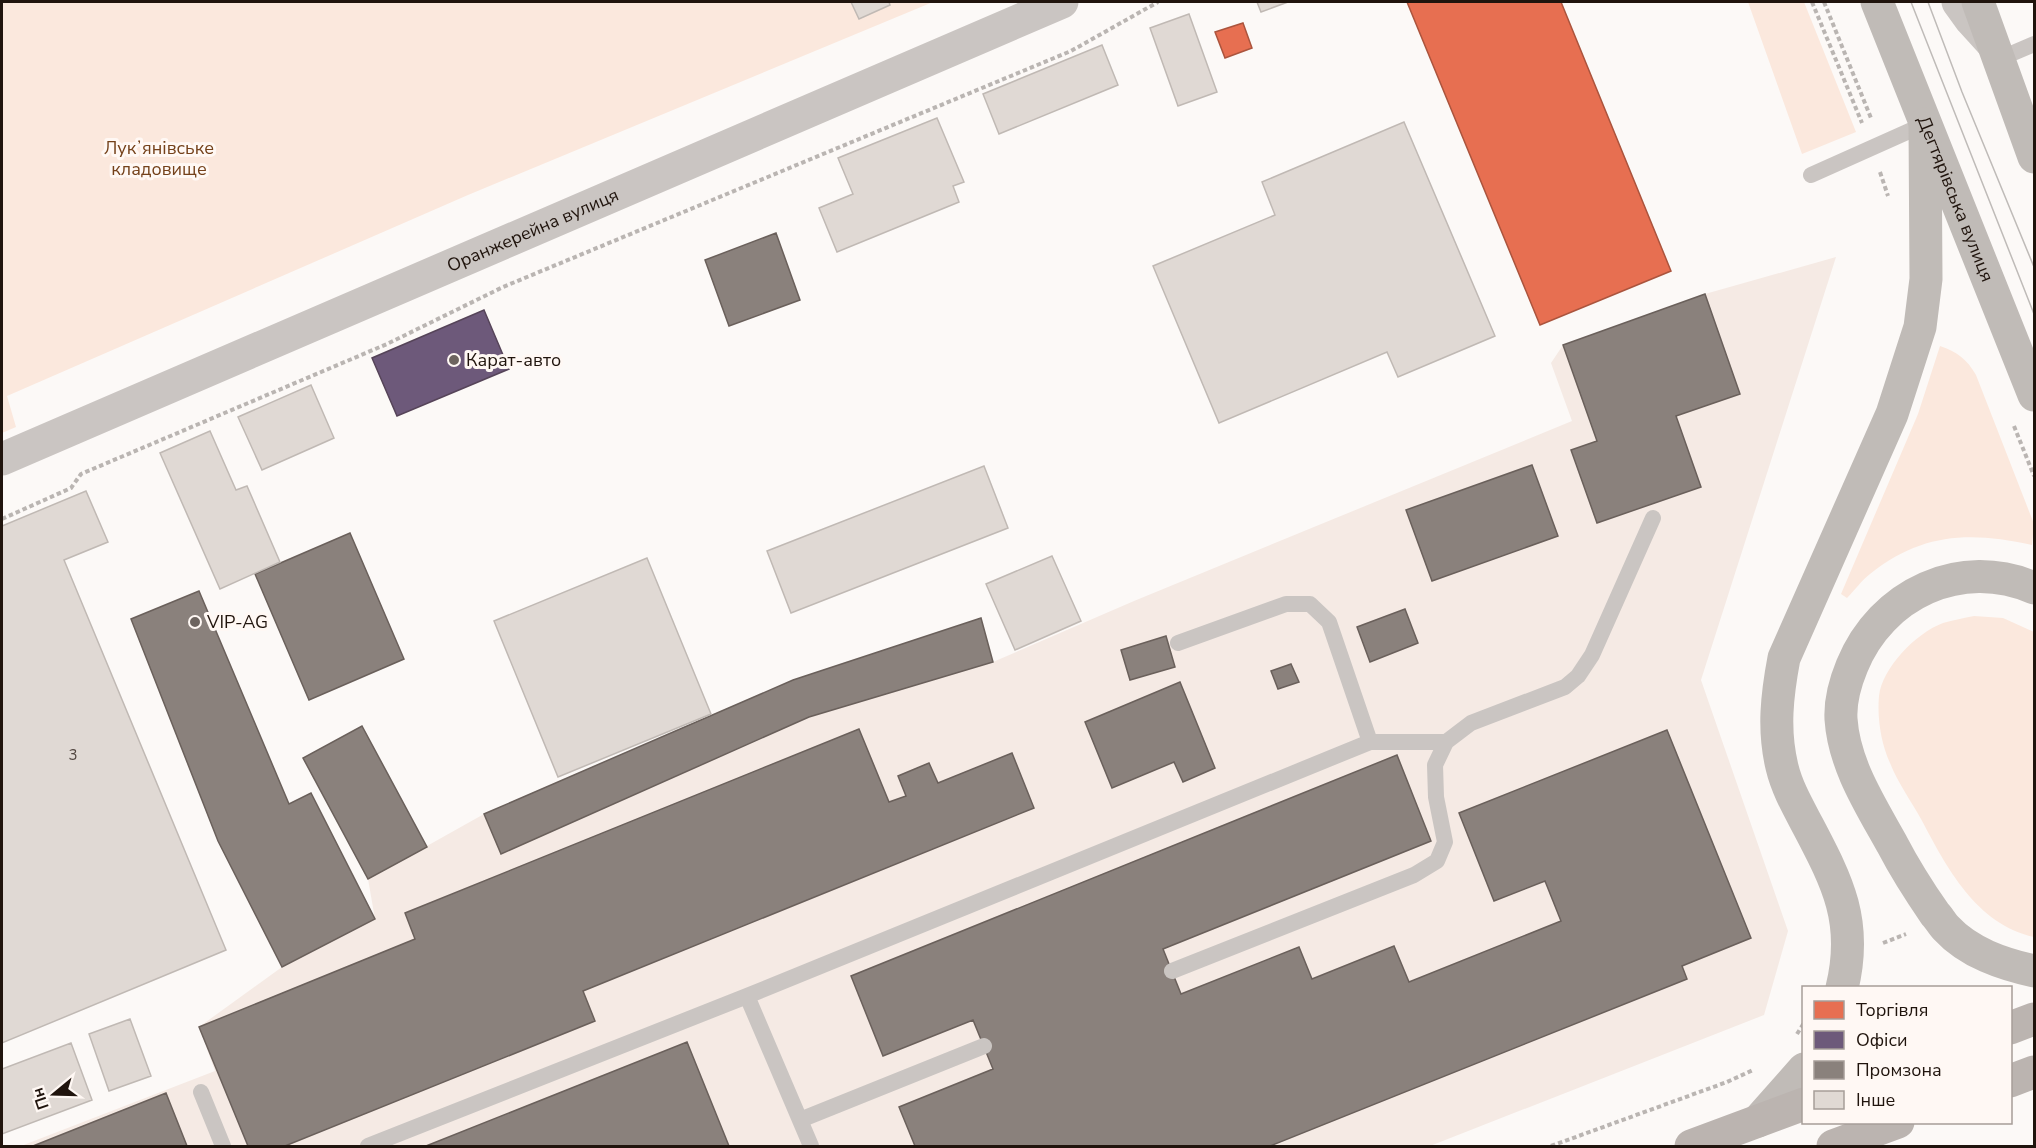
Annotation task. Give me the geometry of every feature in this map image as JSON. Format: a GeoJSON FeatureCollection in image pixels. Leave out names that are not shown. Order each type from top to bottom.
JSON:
{"type":"FeatureCollection","features":[{"type":"Feature","properties":{"kind":"main road","name":"Дегтярівська вулиця"},"geometry":{"type":"LineString","coordinates":[[1877,2],[2034,395]]}},
{"type":"Feature","properties":{"kind":"main road"},"geometry":{"type":"LineString","coordinates":[[1978,2],[1995,51],[2026,123],[2034,157]]}},
{"type":"Feature","properties":{"kind":"main road"},"geometry":{"type":"LineString","coordinates":[[1842,986],[1848,945],[1847,921],[1840,893],[1828,864],[1795,802],[1783,769],[1776,735],[1777,696],[1784,658],[1892,414],[1920,327],[1926,279],[1925,124]]}},
{"type":"Feature","properties":{"kind":"main road"},"geometry":{"type":"LineString","coordinates":[[2034,588],[2002,579],[1974,578],[1946,581],[1918,591],[1896,605],[1876,625],[1858,650],[1844,685],[1841,718],[1846,749],[1860,787],[1914,885],[1946,928],[1973,949],[2004,964],[2034,971]]}},
{"type":"Feature","properties":{"kind":"main road"},"geometry":{"type":"LineString","coordinates":[[2012,1027],[2034,1019]]}},
{"type":"Feature","properties":{"kind":"main road"},"geometry":{"type":"LineString","coordinates":[[1758,1121],[1798,1055]]}},
{"type":"Feature","properties":{"kind":"main road"},"geometry":{"type":"LineString","coordinates":[[2012,1080],[2034,1072]]}},
{"type":"Feature","properties":{"kind":"main road"},"geometry":{"type":"LineString","coordinates":[[1691,1146],[1802,1104]]}},
{"type":"Feature","properties":{"kind":"main road"},"geometry":{"type":"LineString","coordinates":[[1833,1146],[1893,1124]]}},
{"type":"Feature","properties":{"kind":"street","name":"Оранжерейна вулиця"},"geometry":{"type":"LineString","coordinates":[[2,459],[1062,2]]}},
{"type":"Feature","properties":{"kind":"street"},"geometry":{"type":"LineString","coordinates":[[1958,2],[1995,51]]}},
{"type":"Feature","properties":{"kind":"lane"},"geometry":{"type":"LineString","coordinates":[[1995,51],[2034,44]]}},
{"type":"Feature","properties":{"kind":"lane"},"geometry":{"type":"LineString","coordinates":[[1811,175],[1925,124]]}},
{"type":"Feature","properties":{"kind":"lane"},"geometry":{"type":"LineString","coordinates":[[1172,971],[1414,875],[1437,861],[1445,842],[1436,797],[1435,765],[1446,742],[1471,723],[1565,687],[1578,676],[1592,655],[1653,518]]}},
{"type":"Feature","properties":{"kind":"lane"},"geometry":{"type":"LineString","coordinates":[[1178,643],[1286,604],[1310,604],[1329,622],[1370,742]]}},
{"type":"Feature","properties":{"kind":"lane"},"geometry":{"type":"LineString","coordinates":[[368,1146],[747,996],[1370,742],[1446,742]]}},
{"type":"Feature","properties":{"kind":"lane"},"geometry":{"type":"LineString","coordinates":[[747,996],[811,1146]]}},
{"type":"Feature","properties":{"kind":"lane"},"geometry":{"type":"LineString","coordinates":[[800,1120],[984,1046]]}},
{"type":"Feature","properties":{"kind":"lane"},"geometry":{"type":"LineString","coordinates":[[201,1092],[223,1146]]}},
{"type":"Feature","properties":{"kind":"path"},"geometry":{"type":"LineString","coordinates":[[2,519],[71,489],[81,474],[387,344],[503,287],[1071,51],[1158,2]]}},
{"type":"Feature","properties":{"kind":"path"},"geometry":{"type":"LineString","coordinates":[[1812,2],[1873,148]]}},
{"type":"Feature","properties":{"kind":"path"},"geometry":{"type":"LineString","coordinates":[[1824,2],[1871,119],[1873,148]]}},
{"type":"Feature","properties":{"kind":"path"},"geometry":{"type":"LineString","coordinates":[[2013,423],[2034,476]]}},
{"type":"Feature","properties":{"kind":"path"},"geometry":{"type":"LineString","coordinates":[[1798,1055],[1802,1029]]}},
{"type":"Feature","properties":{"kind":"path"},"geometry":{"type":"LineString","coordinates":[[1551,1146],[1727,1082],[1755,1069]]}},
{"type":"Feature","properties":{"kind":"shaded area"},"geometry":{"type":"Polygon","coordinates":[[[1836,257],[1701,680],[1788,931],[1764,1015],[1430,1146],[21,1146],[215,1071],[199,1027],[282,967],[375,919],[368,879],[484,814],[501,854],[809,717],[993,662],[1134,601],[1572,421],[1551,363],[1563,345],[1705,294],[1836,257]]]}},
{"type":"Feature","properties":{"kind":"green space","name":"Лукʼянівське кладовище"},"geometry":{"type":"Polygon","coordinates":[[[2,2],[933,2],[468,195],[7,396],[16,427],[2,433],[2,2]]]}},
{"type":"Feature","properties":{"kind":"green space"},"geometry":{"type":"Polygon","coordinates":[[[1748,2],[1804,2],[1856,132],[1802,154],[1748,2]]]}},
{"type":"Feature","properties":{"kind":"green space"},"geometry":{"type":"Polygon","coordinates":[[[1940,346],[1961,357],[1976,375],[2034,524],[2032,545],[1967,537],[1927,543],[1889,560],[1867,577],[1847,598],[1841,594],[1918,414],[1940,346]]]}},
{"type":"Feature","properties":{"kind":"green space"},"geometry":{"type":"Polygon","coordinates":[[[1974,616],[2003,618],[2034,632],[2034,937],[1996,920],[1980,907],[1953,874],[1897,778],[1884,747],[1880,730],[1879,696],[1886,674],[1893,663],[1912,643],[1933,628],[1943,623],[1974,616]]]}},
{"type":"Feature","properties":{"kind":"building: Торгівля"},"geometry":{"type":"Polygon","coordinates":[[[1407,2],[1561,2],[1671,271],[1540,325],[1407,2]]]}},
{"type":"Feature","properties":{"kind":"building: Торгівля"},"geometry":{"type":"Polygon","coordinates":[[[1243,23],[1252,48],[1225,58],[1215,32],[1243,23]]]}},
{"type":"Feature","properties":{"kind":"building: Офіси"},"geometry":{"type":"Polygon","coordinates":[[[484,310],[509,369],[397,416],[372,358],[484,310]]]}},
{"type":"Feature","properties":{"kind":"building: Промзона"},"geometry":{"type":"Polygon","coordinates":[[[776,233],[800,300],[729,326],[705,260],[776,233]]]}},
{"type":"Feature","properties":{"kind":"building: Промзона"},"geometry":{"type":"Polygon","coordinates":[[[1705,294],[1740,394],[1676,416],[1701,487],[1597,523],[1571,450],[1597,441],[1563,345],[1705,294]]]}},
{"type":"Feature","properties":{"kind":"building: Промзона"},"geometry":{"type":"Polygon","coordinates":[[[1532,465],[1558,536],[1432,581],[1406,510],[1532,465]]]}},
{"type":"Feature","properties":{"kind":"building: Промзона"},"geometry":{"type":"Polygon","coordinates":[[[350,533],[404,659],[309,700],[255,574],[350,533]]]}},
{"type":"Feature","properties":{"kind":"building: Промзона"},"geometry":{"type":"Polygon","coordinates":[[[199,591],[289,804],[311,793],[375,919],[282,967],[218,841],[131,619],[199,591]]]}},
{"type":"Feature","properties":{"kind":"building: Промзона"},"geometry":{"type":"Polygon","coordinates":[[[1405,609],[1418,643],[1370,662],[1357,627],[1405,609]]]}},
{"type":"Feature","properties":{"kind":"building: Промзона"},"geometry":{"type":"Polygon","coordinates":[[[981,618],[993,662],[809,717],[501,854],[484,814],[793,680],[981,618]]]}},
{"type":"Feature","properties":{"kind":"building: Промзона"},"geometry":{"type":"Polygon","coordinates":[[[1166,636],[1175,667],[1130,680],[1121,650],[1166,636]]]}},
{"type":"Feature","properties":{"kind":"building: Промзона"},"geometry":{"type":"Polygon","coordinates":[[[1291,664],[1299,682],[1278,689],[1271,671],[1291,664]]]}},
{"type":"Feature","properties":{"kind":"building: Промзона"},"geometry":{"type":"Polygon","coordinates":[[[1180,682],[1215,768],[1183,782],[1174,762],[1112,788],[1085,722],[1180,682]]]}},
{"type":"Feature","properties":{"kind":"building: Промзона"},"geometry":{"type":"Polygon","coordinates":[[[362,726],[427,847],[368,879],[303,758],[362,726]]]}},
{"type":"Feature","properties":{"kind":"building: Промзона"},"geometry":{"type":"Polygon","coordinates":[[[859,729],[889,802],[906,796],[898,776],[929,763],[938,783],[1012,753],[1034,808],[583,991],[595,1021],[285,1146],[248,1146],[199,1027],[415,939],[405,913],[859,729]]]}},
{"type":"Feature","properties":{"kind":"building: Промзона"},"geometry":{"type":"Polygon","coordinates":[[[1667,730],[1751,938],[1682,966],[1687,979],[1270,1146],[915,1146],[899,1107],[993,1069],[973,1020],[883,1056],[851,976],[1397,755],[1431,841],[1163,949],[1181,994],[1299,947],[1312,979],[1394,946],[1409,982],[1561,921],[1545,881],[1494,901],[1459,813],[1667,730]]]}},
{"type":"Feature","properties":{"kind":"building: Промзона"},"geometry":{"type":"Polygon","coordinates":[[[687,1042],[729,1146],[426,1146],[687,1042]]]}},
{"type":"Feature","properties":{"kind":"building: Промзона"},"geometry":{"type":"Polygon","coordinates":[[[166,1093],[187,1146],[33,1146],[166,1093]]]}},
{"type":"Feature","properties":{"kind":"building: Інше"},"geometry":{"type":"Polygon","coordinates":[[[851,2],[889,2],[890,5],[859,19],[851,2]]]}},
{"type":"Feature","properties":{"kind":"building: Інше"},"geometry":{"type":"Polygon","coordinates":[[[1257,2],[1288,2],[1261,12],[1257,2]]]}},
{"type":"Feature","properties":{"kind":"building: Інше"},"geometry":{"type":"Polygon","coordinates":[[[1189,14],[1217,92],[1178,106],[1150,28],[1189,14]]]}},
{"type":"Feature","properties":{"kind":"building: Інше"},"geometry":{"type":"Polygon","coordinates":[[[1102,45],[1118,85],[999,134],[983,94],[1102,45]]]}},
{"type":"Feature","properties":{"kind":"building: Інше"},"geometry":{"type":"Polygon","coordinates":[[[937,118],[964,182],[953,186],[959,202],[837,252],[819,208],[853,194],[838,158],[937,118]]]}},
{"type":"Feature","properties":{"kind":"building: Інше"},"geometry":{"type":"Polygon","coordinates":[[[1404,122],[1495,336],[1398,377],[1387,352],[1219,423],[1153,266],[1275,215],[1262,182],[1404,122]]]}},
{"type":"Feature","properties":{"kind":"building: Інше"},"geometry":{"type":"Polygon","coordinates":[[[311,385],[334,438],[262,470],[238,417],[311,385]]]}},
{"type":"Feature","properties":{"kind":"building: Інше"},"geometry":{"type":"Polygon","coordinates":[[[210,431],[236,490],[247,486],[280,562],[220,589],[160,453],[210,431]]]}},
{"type":"Feature","properties":{"kind":"building: Інше"},"geometry":{"type":"Polygon","coordinates":[[[984,466],[1008,528],[791,613],[767,551],[984,466]]]}},
{"type":"Feature","properties":{"kind":"building: Інше"},"geometry":{"type":"Polygon","coordinates":[[[86,491],[108,542],[64,560],[226,950],[2,1043],[2,526],[86,491]]]}},
{"type":"Feature","properties":{"kind":"building: Інше"},"geometry":{"type":"Polygon","coordinates":[[[1052,556],[1081,621],[1015,650],[986,584],[1052,556]]]}},
{"type":"Feature","properties":{"kind":"building: Інше"},"geometry":{"type":"Polygon","coordinates":[[[647,558],[711,714],[558,777],[494,621],[647,558]]]}},
{"type":"Feature","properties":{"kind":"building: Інше"},"geometry":{"type":"Polygon","coordinates":[[[130,1019],[151,1076],[109,1091],[89,1034],[130,1019]]]}},
{"type":"Feature","properties":{"kind":"building: Інше"},"geometry":{"type":"Polygon","coordinates":[[[71,1043],[92,1100],[2,1134],[2,1069],[71,1043]]]}},
{"type":"Feature","properties":{"kind":"tram line"},"geometry":{"type":"LineString","coordinates":[[1911,2],[2034,314]]}},
{"type":"Feature","properties":{"kind":"tram line"},"geometry":{"type":"LineString","coordinates":[[1928,2],[1962,92],[2034,267]]}},
{"type":"Feature","properties":{"kind":"place","name":"Карат-авто"},"geometry":{"type":"Point","coordinates":[454,360]}},
{"type":"Feature","properties":{"kind":"place","name":"VIP-AG"},"geometry":{"type":"Point","coordinates":[195,622]}}]}
